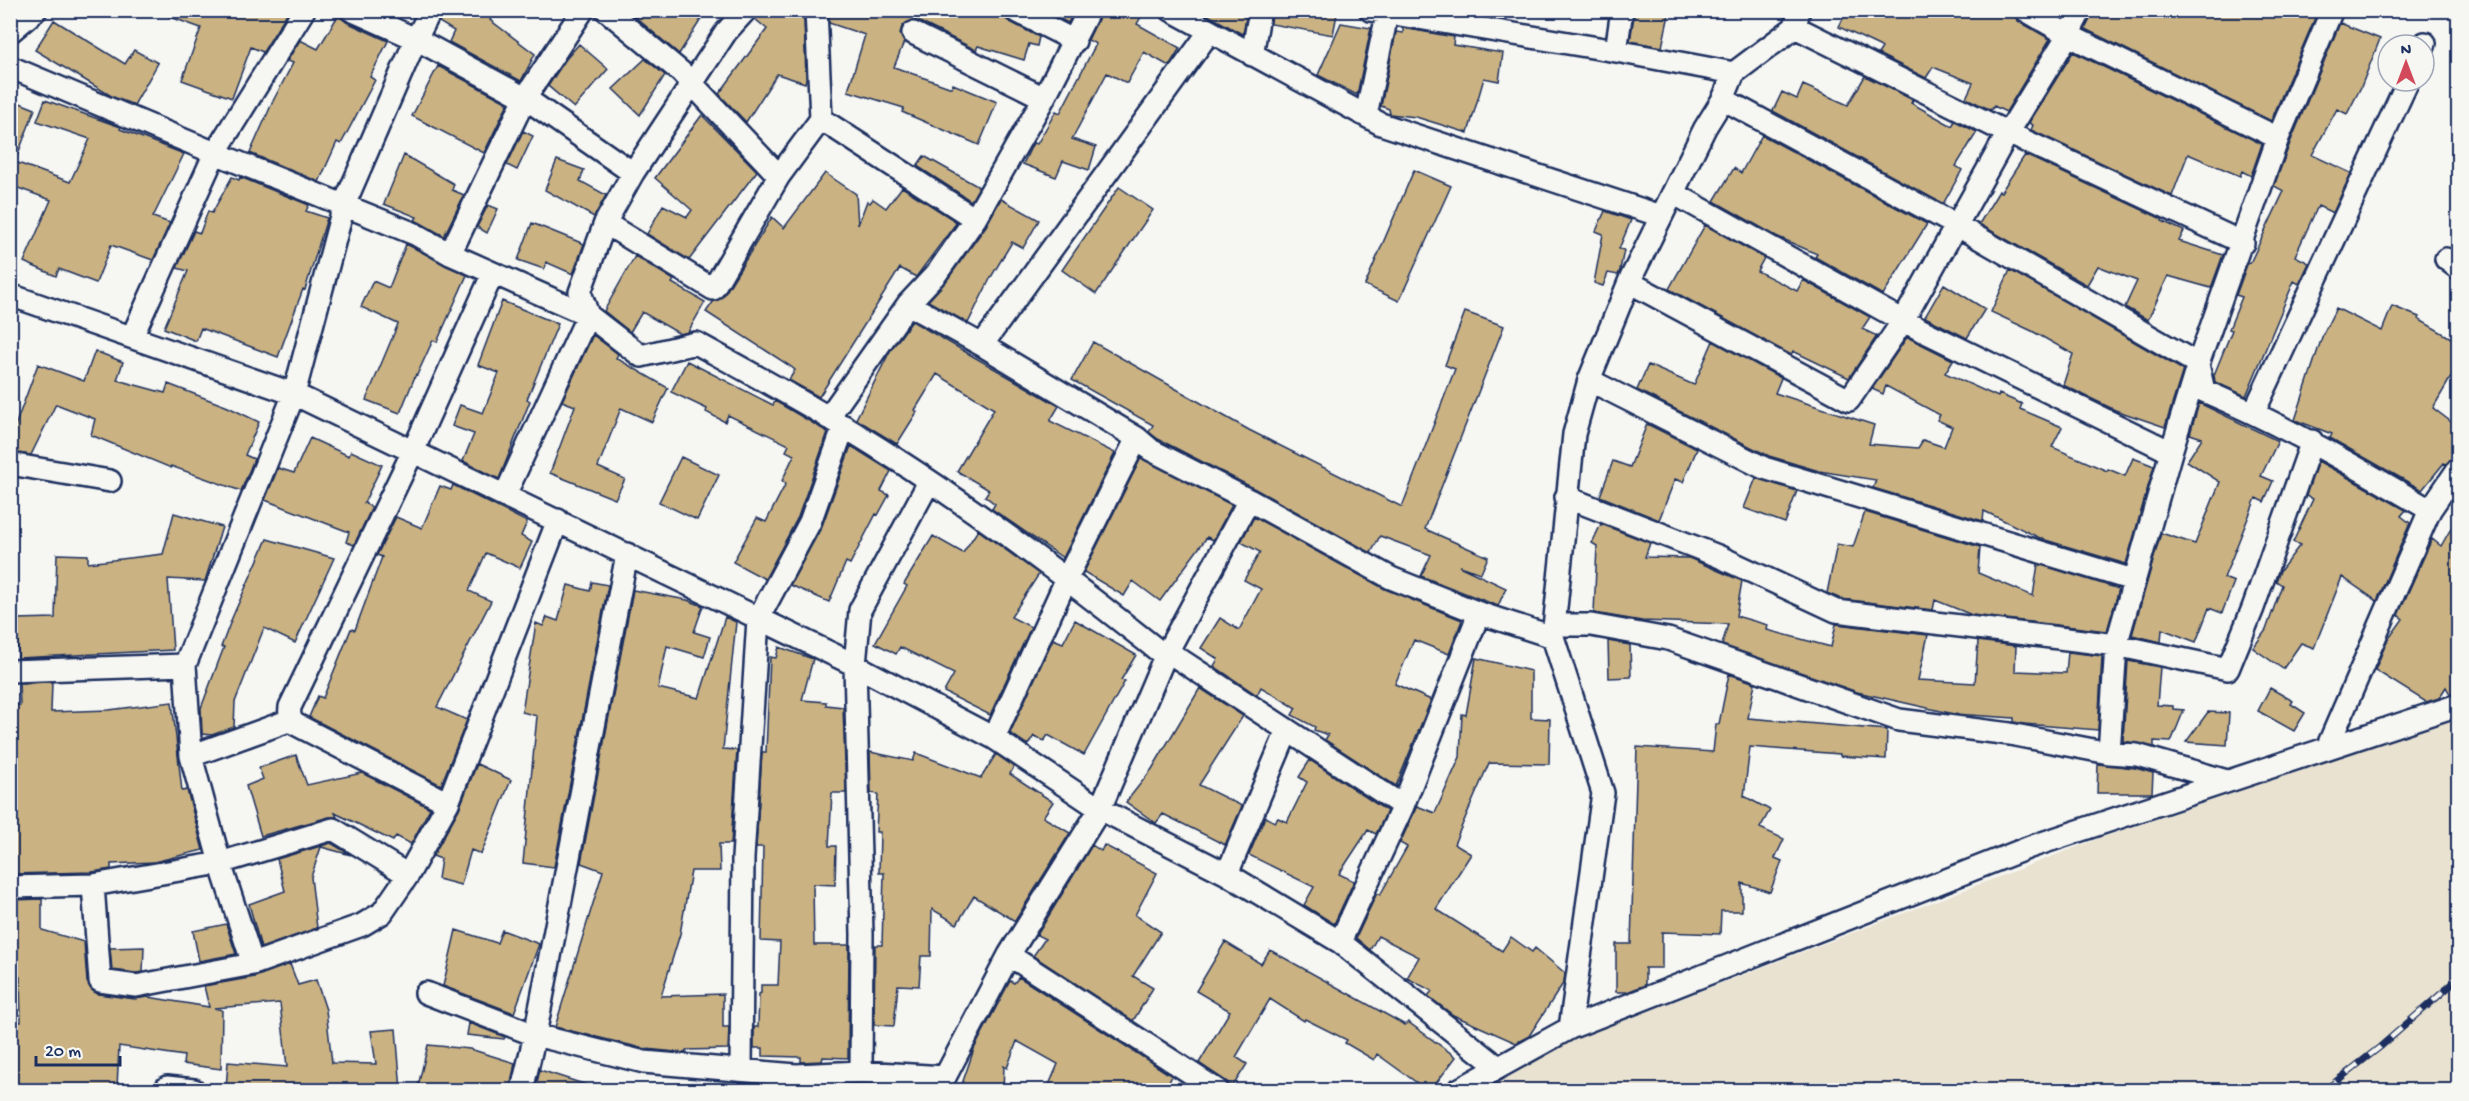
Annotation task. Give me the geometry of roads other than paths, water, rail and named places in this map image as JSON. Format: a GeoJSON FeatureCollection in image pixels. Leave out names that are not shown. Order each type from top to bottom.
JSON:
{"type":"FeatureCollection","features":[{"type":"Feature","properties":{"kind":"street"},"geometry":{"type":"LineString","coordinates":[[10,32],[36,10]]}},
{"type":"Feature","properties":{"kind":"street"},"geometry":{"type":"LineString","coordinates":[[132,337],[215,153],[304,10]]}},
{"type":"Feature","properties":{"kind":"street"},"geometry":{"type":"LineString","coordinates":[[351,10],[416,39],[525,98],[633,173]]}},
{"type":"Feature","properties":{"kind":"street"},"geometry":{"type":"LineString","coordinates":[[253,964],[220,863],[191,756],[185,665],[294,394],[344,205],[416,39],[431,10]]}},
{"type":"Feature","properties":{"kind":"street"},"geometry":{"type":"LineString","coordinates":[[450,254],[525,98],[583,10]]}},
{"type":"Feature","properties":{"kind":"street"},"geometry":{"type":"LineString","coordinates":[[606,10],[681,72],[779,176]]}},
{"type":"Feature","properties":{"kind":"street"},"geometry":{"type":"LineString","coordinates":[[505,495],[588,315],[580,292],[605,222],[633,173],[726,32],[746,10]]}},
{"type":"Feature","properties":{"kind":"street"},"geometry":{"type":"LineString","coordinates":[[605,222],[712,289],[779,176],[821,119],[816,10]]}},
{"type":"Feature","properties":{"kind":"street"},"geometry":{"type":"LineString","coordinates":[[1014,10],[1075,41]]}},
{"type":"Feature","properties":{"kind":"street"},"geometry":{"type":"LineString","coordinates":[[741,1069],[743,858],[758,619],[810,522],[836,422],[908,304],[937,273],[975,219],[1044,98],[1089,10]]}},
{"type":"Feature","properties":{"kind":"street"},"geometry":{"type":"LineString","coordinates":[[1171,10],[1381,124],[1661,216]]}},
{"type":"Feature","properties":{"kind":"street"},"geometry":{"type":"LineString","coordinates":[[1252,55],[1260,10]]}},
{"type":"Feature","properties":{"kind":"street"},"geometry":{"type":"LineString","coordinates":[[1616,51],[1622,10]]}},
{"type":"Feature","properties":{"kind":"street"},"geometry":{"type":"LineString","coordinates":[[2025,10],[2068,35],[2278,138]]}},
{"type":"Feature","properties":{"kind":"street"},"geometry":{"type":"LineString","coordinates":[[1629,282],[1849,400],[1903,321],[2008,133],[2081,10]]}},
{"type":"Feature","properties":{"kind":"street"},"geometry":{"type":"LineString","coordinates":[[2109,753],[2116,645],[2171,452],[2198,364],[2243,243],[2278,138],[2332,10]]}},
{"type":"Feature","properties":{"kind":"street"},"geometry":{"type":"LineString","coordinates":[[1366,115],[1382,12],[1734,73]]}},
{"type":"Feature","properties":{"kind":"street"},"geometry":{"type":"LineString","coordinates":[[1570,1028],[1603,793],[1554,631],[1574,434],[1588,380],[1629,282],[1705,128],[1723,99],[1734,73],[1797,19],[2008,133],[2243,243]]}},
{"type":"Feature","properties":{"kind":"street"},"geometry":{"type":"LineString","coordinates":[[982,345],[1210,31]]}},
{"type":"Feature","properties":{"kind":"street"},"geometry":{"type":"LineString","coordinates":[[913,33],[1044,98]]}},
{"type":"Feature","properties":{"kind":"street"},"geometry":{"type":"LineString","coordinates":[[10,67],[415,234],[450,254],[588,315],[641,356],[696,343],[836,422],[929,482],[1067,578],[1165,656],[1173,656],[1403,806]]}},
{"type":"Feature","properties":{"kind":"street"},"geometry":{"type":"LineString","coordinates":[[2254,412],[2402,93]]}},
{"type":"Feature","properties":{"kind":"street"},"geometry":{"type":"LineString","coordinates":[[1723,99],[1956,225],[2198,364],[2204,391],[2254,412],[2312,441],[2430,510]]}},
{"type":"Feature","properties":{"kind":"street"},"geometry":{"type":"LineString","coordinates":[[821,119],[975,219]]}},
{"type":"Feature","properties":{"kind":"street"},"geometry":{"type":"LineString","coordinates":[[1673,193],[1903,321],[2171,452]]}},
{"type":"Feature","properties":{"kind":"street"},"geometry":{"type":"LineString","coordinates":[[291,720],[290,707],[412,451],[493,273]]}},
{"type":"Feature","properties":{"kind":"street"},"geometry":{"type":"LineString","coordinates":[[10,295],[294,394],[855,665],[994,738],[1100,809],[1227,874],[1340,942],[1498,1067]]}},
{"type":"Feature","properties":{"kind":"street"},"geometry":{"type":"LineString","coordinates":[[908,304],[982,345],[1137,438],[1151,450],[1249,500],[1391,578],[1479,614],[1554,631],[1591,626],[1668,639],[1899,720],[2010,734],[2109,753],[2137,755],[2226,781]]}},
{"type":"Feature","properties":{"kind":"street"},"geometry":{"type":"LineString","coordinates":[[1588,380],[1764,468],[2133,580]]}},
{"type":"Feature","properties":{"kind":"street"},"geometry":{"type":"LineString","coordinates":[[994,738],[1067,578],[1137,438]]}},
{"type":"Feature","properties":{"kind":"street"},"geometry":{"type":"LineString","coordinates":[[1566,497],[1718,556],[1836,611],[2116,645],[2228,669],[2253,608],[2312,441]]}},
{"type":"Feature","properties":{"kind":"street"},"geometry":{"type":"LineString","coordinates":[[10,464],[110,481]]}},
{"type":"Feature","properties":{"kind":"street"},"geometry":{"type":"LineString","coordinates":[[2327,748],[2430,510],[2458,469]]}},
{"type":"Feature","properties":{"kind":"street"},"geometry":{"type":"LineString","coordinates":[[861,1072],[862,934],[855,665],[860,610],[929,482]]}},
{"type":"Feature","properties":{"kind":"street"},"geometry":{"type":"LineString","coordinates":[[426,993],[535,1035],[644,1062],[796,1074],[861,1072],[945,1084],[1009,955],[1100,809],[1165,656],[1249,500]]}},
{"type":"Feature","properties":{"kind":"street"},"geometry":{"type":"LineString","coordinates":[[93,885],[100,981],[136,986],[253,964],[362,925],[381,913],[408,875],[448,802],[558,520]]}},
{"type":"Feature","properties":{"kind":"street"},"geometry":{"type":"LineString","coordinates":[[522,1090],[535,1035],[627,554]]}},
{"type":"Feature","properties":{"kind":"street"},"geometry":{"type":"LineString","coordinates":[[1340,942],[1403,806],[1479,614]]}},
{"type":"Feature","properties":{"kind":"street"},"geometry":{"type":"LineString","coordinates":[[10,671],[185,665]]}},
{"type":"Feature","properties":{"kind":"street"},"geometry":{"type":"LineString","coordinates":[[1458,1090],[1570,1028],[2030,847],[2458,705]]}},
{"type":"Feature","properties":{"kind":"street"},"geometry":{"type":"LineString","coordinates":[[191,756],[291,720],[448,802]]}},
{"type":"Feature","properties":{"kind":"street"},"geometry":{"type":"LineString","coordinates":[[1227,874],[1287,731]]}},
{"type":"Feature","properties":{"kind":"street"},"geometry":{"type":"LineString","coordinates":[[10,887],[93,885],[220,863],[333,829],[408,875]]}},
{"type":"Feature","properties":{"kind":"street"},"geometry":{"type":"LineString","coordinates":[[1009,955],[1217,1090]]}},
{"type":"Feature","properties":{"kind":"street"},"geometry":{"type":"LineString","coordinates":[[167,1090],[167,1087],[194,1090]]}},
{"type":"Feature","properties":{"kind":"railway"},"geometry":{"type":"LineString","coordinates":[[2325,1090],[2380,1047],[2458,979]]}}]}
